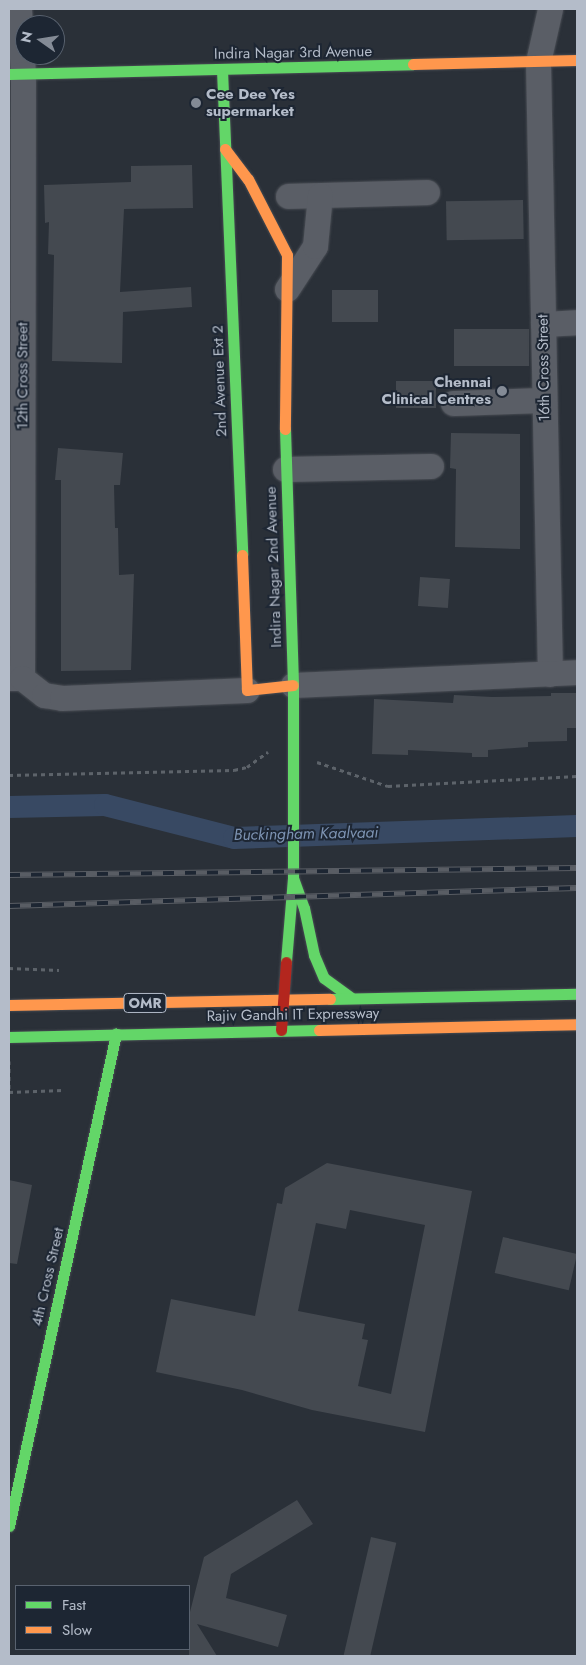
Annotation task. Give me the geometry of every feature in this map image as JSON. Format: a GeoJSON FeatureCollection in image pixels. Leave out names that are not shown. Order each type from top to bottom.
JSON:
{"type":"FeatureCollection","features":[{"type":"Feature","properties":{"kind":"street","name":"12th Cross Street"},"geometry":{"type":"LineString","coordinates":[[16,678],[16,74],[19,9]]}},
{"type":"Feature","properties":{"kind":"street","name":"16th Cross Street"},"geometry":{"type":"LineString","coordinates":[[550,9],[538,62],[550,674]]}},
{"type":"Feature","properties":{"kind":"street","name":"Indira Nagar 3rd Avenue"},"geometry":{"type":"LineString","coordinates":[[16,74],[577,60]]}},
{"type":"Feature","properties":{"kind":"street","name":"2nd Avenue Ext 2"},"geometry":{"type":"LineString","coordinates":[[222,70],[247,690]]}},
{"type":"Feature","properties":{"kind":"street","name":"Indira Nagar 2nd Avenue"},"geometry":{"type":"LineString","coordinates":[[226,149],[248,179],[287,254],[285,469],[294,685],[291,760],[293,878]]}},
{"type":"Feature","properties":{"kind":"street"},"geometry":{"type":"LineString","coordinates":[[288,196],[427,192]]}},
{"type":"Feature","properties":{"kind":"street"},"geometry":{"type":"LineString","coordinates":[[287,289],[315,246],[320,195]]}},
{"type":"Feature","properties":{"kind":"street"},"geometry":{"type":"LineString","coordinates":[[543,324],[577,322]]}},
{"type":"Feature","properties":{"kind":"street"},"geometry":{"type":"LineString","coordinates":[[453,403],[544,400]]}},
{"type":"Feature","properties":{"kind":"street"},"geometry":{"type":"LineString","coordinates":[[285,469],[431,466]]}},
{"type":"Feature","properties":{"kind":"street"},"geometry":{"type":"LineString","coordinates":[[16,678],[44,695],[62,698],[577,672]]}},
{"type":"Feature","properties":{"kind":"street"},"geometry":{"type":"LineString","coordinates":[[293,878],[304,908],[314,956],[324,978],[352,998]]}},
{"type":"Feature","properties":{"kind":"street"},"geometry":{"type":"LineString","coordinates":[[281,1030],[281,1000],[293,878]]}},
{"type":"Feature","properties":{"kind":"street","name":"Rajiv Gandhi IT Expressway"},"geometry":{"type":"LineString","coordinates":[[9,1005],[577,994]]}},
{"type":"Feature","properties":{"kind":"street","name":"Rajiv Gandhi IT Expressway"},"geometry":{"type":"LineString","coordinates":[[9,1037],[577,1024]]}},
{"type":"Feature","properties":{"kind":"street","name":"4th Cross Street"},"geometry":{"type":"LineString","coordinates":[[9,1526],[116,1034]]}},
{"type":"Feature","properties":{"kind":"path"},"geometry":{"type":"LineString","coordinates":[[9,968],[59,970]]}},
{"type":"Feature","properties":{"kind":"path"},"geometry":{"type":"LineString","coordinates":[[9,1056],[9,1092],[63,1090]]}},
{"type":"Feature","properties":{"kind":"building"},"geometry":{"type":"Polygon","coordinates":[[[192,165],[193,208],[124,209],[120,292],[191,287],[192,307],[123,312],[122,363],[52,361],[54,255],[48,254],[49,222],[45,223],[44,185],[131,182],[131,166],[192,165]]]}},
{"type":"Feature","properties":{"kind":"building"},"geometry":{"type":"Polygon","coordinates":[[[523,200],[524,239],[447,240],[446,201],[523,200]]]}},
{"type":"Feature","properties":{"kind":"building"},"geometry":{"type":"Polygon","coordinates":[[[332,290],[378,290],[378,322],[332,322],[332,290]]]}},
{"type":"Feature","properties":{"kind":"building"},"geometry":{"type":"Polygon","coordinates":[[[454,329],[529,329],[529,366],[454,366],[454,329]]]}},
{"type":"Feature","properties":{"kind":"building"},"geometry":{"type":"Polygon","coordinates":[[[396,381],[436,381],[436,408],[396,408],[396,381]]]}},
{"type":"Feature","properties":{"kind":"building"},"geometry":{"type":"Polygon","coordinates":[[[451,433],[520,434],[520,549],[455,547],[456,469],[450,468],[451,433]]]}},
{"type":"Feature","properties":{"kind":"building"},"geometry":{"type":"Polygon","coordinates":[[[58,448],[123,453],[120,485],[114,485],[115,528],[118,528],[119,575],[134,574],[131,670],[61,671],[61,480],[55,480],[58,448]]]}},
{"type":"Feature","properties":{"kind":"building"},"geometry":{"type":"Polygon","coordinates":[[[420,577],[450,579],[448,608],[418,606],[420,577]]]}},
{"type":"Feature","properties":{"kind":"building"},"geometry":{"type":"Polygon","coordinates":[[[551,693],[577,693],[577,728],[567,728],[567,741],[528,742],[528,747],[488,750],[488,757],[472,757],[472,753],[408,750],[408,755],[372,754],[374,699],[453,703],[454,695],[492,697],[551,696],[551,693]]]}},
{"type":"Feature","properties":{"kind":"building"},"geometry":{"type":"Polygon","coordinates":[[[327,1163],[472,1191],[425,1432],[312,1410],[242,1390],[156,1372],[171,1299],[255,1316],[277,1203],[282,1204],[285,1188],[327,1163]],[[350,1210],[346,1229],[316,1223],[298,1311],[365,1324],[362,1339],[368,1340],[358,1386],[391,1394],[425,1225],[350,1210]]]}},
{"type":"Feature","properties":{"kind":"building"},"geometry":{"type":"Polygon","coordinates":[[[9,1180],[32,1185],[17,1264],[9,1263],[9,1180]]]}},
{"type":"Feature","properties":{"kind":"building"},"geometry":{"type":"Polygon","coordinates":[[[503,1237],[577,1254],[569,1290],[495,1273],[503,1237]]]}},
{"type":"Feature","properties":{"kind":"building"},"geometry":{"type":"Polygon","coordinates":[[[297,1500],[313,1524],[231,1574],[226,1598],[287,1615],[278,1647],[197,1624],[217,1656],[189,1656],[190,1612],[204,1557],[297,1500]]]}},
{"type":"Feature","properties":{"kind":"building"},"geometry":{"type":"Polygon","coordinates":[[[371,1537],[396,1543],[370,1656],[344,1656],[371,1537]]]}},
{"type":"Feature","properties":{"kind":"waterway","name":"Buckingham Kaalvaai"},"geometry":{"type":"LineString","coordinates":[[9,807],[105,805],[234,838],[577,826]]}},
{"type":"Feature","properties":{"kind":"railway"},"geometry":{"type":"LineString","coordinates":[[9,875],[577,868]]}},
{"type":"Feature","properties":{"kind":"railway"},"geometry":{"type":"LineString","coordinates":[[9,906],[577,888]]}},
{"type":"Feature","properties":{"kind":"traffic: fast"},"geometry":{"type":"LineString","coordinates":[[9,74],[413,64]]}},
{"type":"Feature","properties":{"kind":"traffic: fast"},"geometry":{"type":"LineString","coordinates":[[222,70],[242,555]]}},
{"type":"Feature","properties":{"kind":"traffic: fast"},"geometry":{"type":"LineString","coordinates":[[285,429],[293,685],[293,878],[286,962]]}},
{"type":"Feature","properties":{"kind":"traffic: fast"},"geometry":{"type":"LineString","coordinates":[[293,878],[304,908],[314,955],[324,978],[352,998]]}},
{"type":"Feature","properties":{"kind":"traffic: fast"},"geometry":{"type":"LineString","coordinates":[[330,999],[577,994]]}},
{"type":"Feature","properties":{"kind":"traffic: fast"},"geometry":{"type":"LineString","coordinates":[[9,1037],[319,1030]]}},
{"type":"Feature","properties":{"kind":"traffic: fast"},"geometry":{"type":"LineString","coordinates":[[9,1526],[116,1034]]}},
{"type":"Feature","properties":{"kind":"traffic: slow"},"geometry":{"type":"LineString","coordinates":[[413,64],[577,60]]}},
{"type":"Feature","properties":{"kind":"traffic: slow"},"geometry":{"type":"LineString","coordinates":[[225,149],[248,179],[287,255],[285,429]]}},
{"type":"Feature","properties":{"kind":"traffic: slow"},"geometry":{"type":"LineString","coordinates":[[242,555],[247,690],[293,685]]}},
{"type":"Feature","properties":{"kind":"traffic: slow"},"geometry":{"type":"LineString","coordinates":[[9,1005],[330,999]]}},
{"type":"Feature","properties":{"kind":"traffic: slow"},"geometry":{"type":"LineString","coordinates":[[319,1030],[577,1024]]}},
{"type":"Feature","properties":{"kind":"traffic: jam"},"geometry":{"type":"LineString","coordinates":[[281,1030],[286,962]]}},
{"type":"Feature","properties":{"kind":"place","name":"Cee Dee Yes supermarket"},"geometry":{"type":"Point","coordinates":[196,103]}},
{"type":"Feature","properties":{"kind":"place","name":"Chennai Clinical Centres"},"geometry":{"type":"Point","coordinates":[502,391]}}]}
